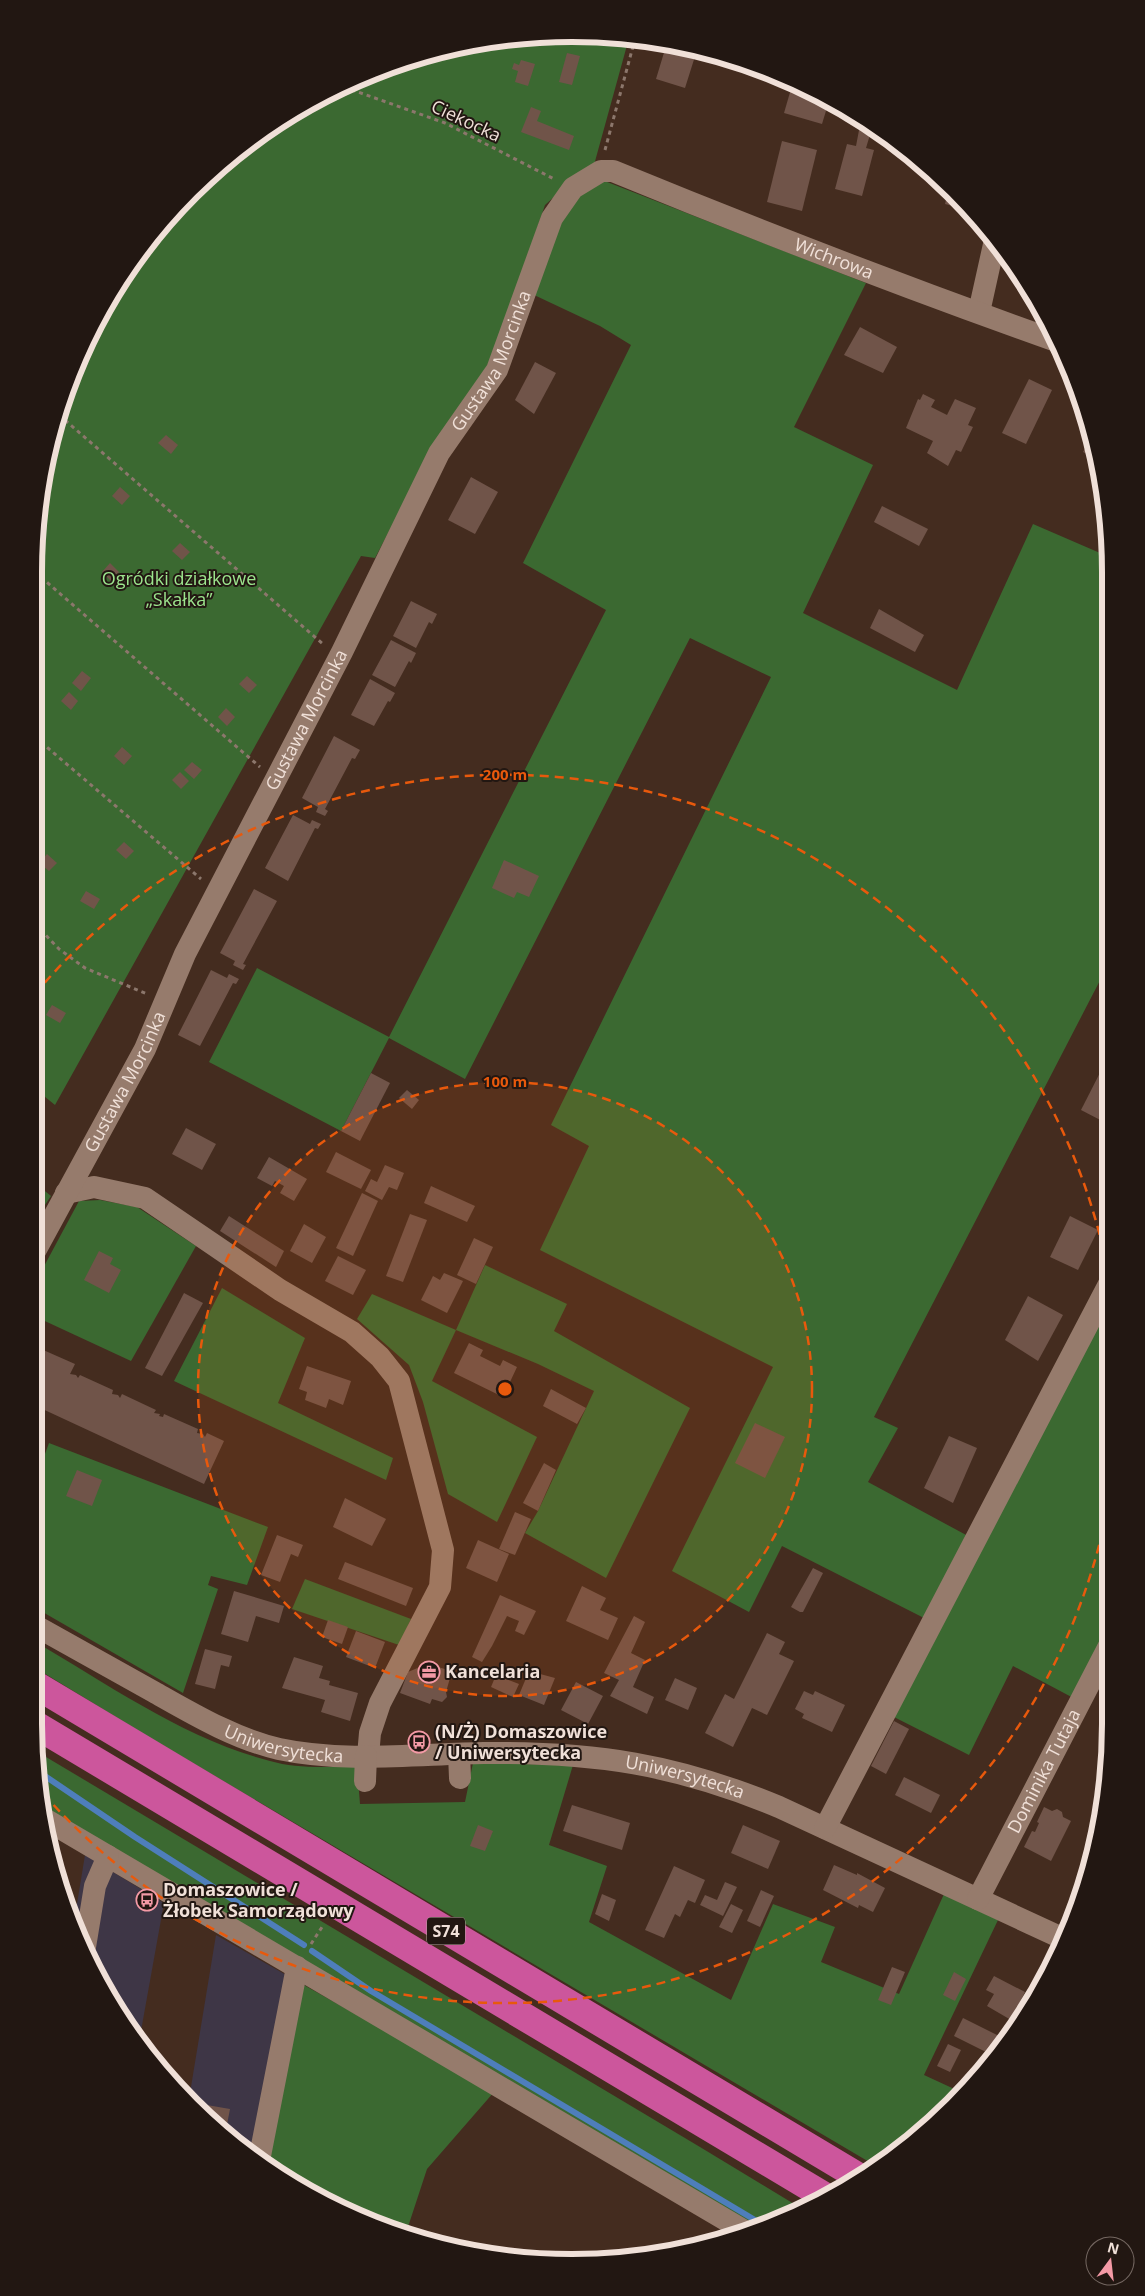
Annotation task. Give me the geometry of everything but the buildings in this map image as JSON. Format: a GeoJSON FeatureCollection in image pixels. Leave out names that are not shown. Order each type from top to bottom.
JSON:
{"type":"FeatureCollection","features":[{"type":"Feature","properties":{"kind":"highway","name":"S74"},"geometry":{"type":"LineString","coordinates":[[43,1689],[852,2173]]}},
{"type":"Feature","properties":{"kind":"highway","name":"S74"},"geometry":{"type":"LineString","coordinates":[[43,1729],[819,2193]]}},
{"type":"Feature","properties":{"kind":"street"},"geometry":{"type":"LineString","coordinates":[[573,188],[607,171]]}},
{"type":"Feature","properties":{"kind":"street","name":"Wichrowa"},"geometry":{"type":"LineString","coordinates":[[607,171],[845,265],[1048,338]]}},
{"type":"Feature","properties":{"kind":"street","name":"Gustawa Morcinka"},"geometry":{"type":"LineString","coordinates":[[43,1236],[145,1049],[185,954],[338,659],[439,453],[497,370],[552,218],[573,188]]}},
{"type":"Feature","properties":{"kind":"street"},"geometry":{"type":"LineString","coordinates":[[979,312],[993,250]]}},
{"type":"Feature","properties":{"kind":"street"},"geometry":{"type":"LineString","coordinates":[[66,1193],[94,1187],[145,1198],[280,1290],[352,1332],[380,1357],[399,1381],[443,1550],[440,1587],[380,1704],[370,1733],[365,1782]]}},
{"type":"Feature","properties":{"kind":"street"},"geometry":{"type":"LineString","coordinates":[[825,1828],[1102,1297]]}},
{"type":"Feature","properties":{"kind":"street","name":"Uniwersytecka"},"geometry":{"type":"LineString","coordinates":[[43,1630],[219,1726],[279,1749],[311,1754],[367,1756],[547,1754],[636,1762],[732,1787],[1058,1936]]}},
{"type":"Feature","properties":{"kind":"street","name":"Dominika Tutaja"},"geometry":{"type":"LineString","coordinates":[[978,1899],[1102,1659]]}},
{"type":"Feature","properties":{"kind":"street"},"geometry":{"type":"LineString","coordinates":[[459,1754],[460,1778]]}},
{"type":"Feature","properties":{"kind":"street"},"geometry":{"type":"LineString","coordinates":[[52,1823],[737,2227]]}},
{"type":"Feature","properties":{"kind":"street"},"geometry":{"type":"LineString","coordinates":[[87,1935],[95,1886],[108,1856]]}},
{"type":"Feature","properties":{"kind":"street"},"geometry":{"type":"LineString","coordinates":[[261,2152],[297,1967]]}},
{"type":"Feature","properties":{"kind":"path"},"geometry":{"type":"LineString","coordinates":[[607,171],[602,160],[633,46]]}},
{"type":"Feature","properties":{"kind":"path","name":"Ciekocka"},"geometry":{"type":"LineString","coordinates":[[353,90],[445,123],[573,188]]}},
{"type":"Feature","properties":{"kind":"path"},"geometry":{"type":"LineString","coordinates":[[65,421],[338,659]]}},
{"type":"Feature","properties":{"kind":"path"},"geometry":{"type":"LineString","coordinates":[[43,579],[276,780]]}},
{"type":"Feature","properties":{"kind":"path"},"geometry":{"type":"LineString","coordinates":[[43,744],[217,892]]}},
{"type":"Feature","properties":{"kind":"path"},"geometry":{"type":"LineString","coordinates":[[43,933],[59,949],[86,968],[165,1002]]}},
{"type":"Feature","properties":{"kind":"path"},"geometry":{"type":"LineString","coordinates":[[311,1944],[324,1924]]}},
{"type":"Feature","properties":{"kind":"shaded area"},"geometry":{"type":"Polygon","coordinates":[[[85,1855],[164,1903],[141,2031],[97,1958],[76,1908],[85,1855]]]}},
{"type":"Feature","properties":{"kind":"shaded area"},"geometry":{"type":"Polygon","coordinates":[[[216,1935],[295,1980],[261,2152],[223,2122],[190,2090],[216,1935]]]}},
{"type":"Feature","properties":{"kind":"green space","name":"Ogródki działkowe „Skałka”"},"geometry":{"type":"Polygon","coordinates":[[[572,42],[627,46],[594,165],[584,170],[545,205],[512,302],[487,367],[429,455],[375,558],[361,556],[55,1105],[43,1095],[44,538],[47,503],[61,435],[71,402],[97,338],[132,278],[152,250],[198,198],[250,152],[278,132],[338,97],[402,71],[469,53],[503,47],[572,42]]]}},
{"type":"Feature","properties":{"kind":"green space"},"geometry":{"type":"Polygon","coordinates":[[[602,180],[866,283],[794,427],[873,465],[803,613],[957,690],[1033,524],[1101,554],[1102,977],[874,1417],[898,1428],[868,1482],[968,1536],[924,1618],[782,1546],[749,1612],[672,1571],[773,1367],[540,1250],[589,1146],[551,1125],[771,677],[690,638],[465,1079],[389,1038],[341,1131],[209,1062],[257,968],[389,1037],[606,610],[523,563],[631,345],[600,326],[532,294],[556,220],[577,196],[602,180]]]}},
{"type":"Feature","properties":{"kind":"green space"},"geometry":{"type":"Polygon","coordinates":[[[43,1189],[51,1196],[43,1208],[43,1189]]]}},
{"type":"Feature","properties":{"kind":"green space"},"geometry":{"type":"Polygon","coordinates":[[[100,1200],[137,1207],[196,1246],[131,1361],[43,1320],[43,1268],[79,1201],[100,1200]]]}},
{"type":"Feature","properties":{"kind":"green space"},"geometry":{"type":"Polygon","coordinates":[[[485,1265],[567,1304],[554,1331],[690,1408],[606,1578],[525,1533],[538,1511],[594,1391],[538,1364],[456,1330],[485,1265]]]}},
{"type":"Feature","properties":{"kind":"green space"},"geometry":{"type":"Polygon","coordinates":[[[222,1288],[305,1338],[278,1403],[393,1458],[386,1480],[174,1381],[222,1288]]]}},
{"type":"Feature","properties":{"kind":"green space"},"geometry":{"type":"Polygon","coordinates":[[[372,1294],[456,1330],[432,1381],[537,1437],[497,1522],[448,1494],[423,1402],[409,1365],[357,1319],[372,1294]]]}},
{"type":"Feature","properties":{"kind":"green space"},"geometry":{"type":"Polygon","coordinates":[[[1102,1319],[1102,1659],[1079,1701],[1013,1666],[969,1755],[892,1716],[1102,1319]]]}},
{"type":"Feature","properties":{"kind":"green space"},"geometry":{"type":"Polygon","coordinates":[[[49,1443],[268,1527],[247,1585],[211,1576],[208,1585],[218,1589],[183,1693],[43,1612],[43,1459],[49,1443]]]}},
{"type":"Feature","properties":{"kind":"green space"},"geometry":{"type":"Polygon","coordinates":[[[305,1579],[411,1619],[399,1645],[292,1609],[305,1579]]]}},
{"type":"Feature","properties":{"kind":"green space"},"geometry":{"type":"Polygon","coordinates":[[[43,1647],[119,1693],[178,1725],[239,1751],[280,1764],[313,1767],[357,1766],[360,1804],[465,1802],[473,1763],[573,1765],[549,1845],[607,1866],[589,1922],[731,2000],[773,1904],[835,1927],[821,1962],[899,1994],[944,1894],[998,1920],[924,2075],[955,2089],[922,2122],[870,2162],[147,1736],[43,1672],[43,1647]]]}},
{"type":"Feature","properties":{"kind":"green space"},"geometry":{"type":"Polygon","coordinates":[[[44,1756],[795,2204],[747,2224],[51,1813],[44,1756]]]}},
{"type":"Feature","properties":{"kind":"green space"},"geometry":{"type":"Polygon","coordinates":[[[295,1980],[494,2092],[427,2169],[408,2227],[338,2199],[307,2182],[261,2152],[295,1980]]]}},
{"type":"Feature","properties":{"kind":"waterway"},"geometry":{"type":"LineString","coordinates":[[46,1776],[135,1837],[304,1945]]}},
{"type":"Feature","properties":{"kind":"waterway"},"geometry":{"type":"LineString","coordinates":[[312,1951],[371,1991],[755,2220]]}},
{"type":"Feature","properties":{"kind":"place","name":"Kancelaria"},"geometry":{"type":"Point","coordinates":[429,1672]}},
{"type":"Feature","properties":{"kind":"place","name":"(N/Ż) Domaszowice / Uniwersytecka"},"geometry":{"type":"Point","coordinates":[419,1742]}},
{"type":"Feature","properties":{"kind":"place","name":"Domaszowice / Żłobek Samorządowy"},"geometry":{"type":"Point","coordinates":[147,1900]}}]}
